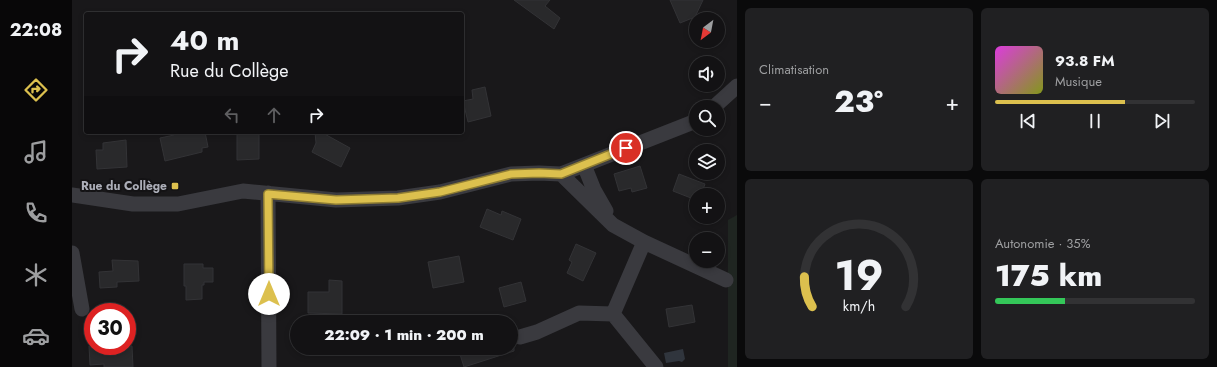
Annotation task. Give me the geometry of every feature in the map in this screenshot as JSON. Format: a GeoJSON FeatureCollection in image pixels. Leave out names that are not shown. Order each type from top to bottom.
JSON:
{"type":"FeatureCollection","features":[{"type":"Feature","properties":{"kind":"street"},"geometry":{"type":"LineString","coordinates":[[722,100],[737,86]]}},
{"type":"Feature","properties":{"kind":"street"},"geometry":{"type":"LineString","coordinates":[[72,195],[134,204],[178,204],[244,191],[336,200],[398,198],[440,192],[511,174],[561,174],[689,124]]}},
{"type":"Feature","properties":{"kind":"street"},"geometry":{"type":"LineString","coordinates":[[584,165],[594,190],[613,225]]}},
{"type":"Feature","properties":{"kind":"street"},"geometry":{"type":"LineString","coordinates":[[561,174],[613,225],[644,242],[726,280]]}},
{"type":"Feature","properties":{"kind":"street"},"geometry":{"type":"LineString","coordinates":[[268,194],[269,367]]}},
{"type":"Feature","properties":{"kind":"street"},"geometry":{"type":"LineString","coordinates":[[613,314],[644,242]]}},
{"type":"Feature","properties":{"kind":"street"},"geometry":{"type":"LineString","coordinates":[[72,253],[82,309]]}},
{"type":"Feature","properties":{"kind":"street"},"geometry":{"type":"LineString","coordinates":[[520,336],[537,332],[579,313],[613,314],[656,367]]}},
{"type":"Feature","properties":{"kind":"shaded area"},"geometry":{"type":"Polygon","coordinates":[[[737,215],[737,367],[728,367],[728,220],[737,215]]]}},
{"type":"Feature","properties":{"kind":"shaded area"},"geometry":{"type":"Polygon","coordinates":[[[683,349],[685,359],[682,362],[666,363],[664,353],[683,349]]]}},
{"type":"Feature","properties":{"kind":"building"},"geometry":{"type":"Polygon","coordinates":[[[514,0],[550,0],[545,6],[560,18],[554,29],[514,0]]]}},
{"type":"Feature","properties":{"kind":"building"},"geometry":{"type":"Polygon","coordinates":[[[670,0],[703,0],[697,12],[689,12],[689,19],[680,23],[670,0]]]}},
{"type":"Feature","properties":{"kind":"building"},"geometry":{"type":"Polygon","coordinates":[[[485,87],[491,116],[468,122],[464,101],[473,99],[472,90],[485,87]]]}},
{"type":"Feature","properties":{"kind":"building"},"geometry":{"type":"Polygon","coordinates":[[[205,134],[208,147],[202,148],[202,152],[165,161],[160,138],[174,135],[205,134]]]}},
{"type":"Feature","properties":{"kind":"building"},"geometry":{"type":"Polygon","coordinates":[[[237,134],[259,134],[259,159],[237,160],[237,134]]]}},
{"type":"Feature","properties":{"kind":"building"},"geometry":{"type":"Polygon","coordinates":[[[315,134],[325,134],[350,148],[341,167],[312,152],[316,143],[315,134]]]}},
{"type":"Feature","properties":{"kind":"building"},"geometry":{"type":"Polygon","coordinates":[[[126,140],[127,167],[97,169],[96,150],[103,150],[103,143],[126,140]]]}},
{"type":"Feature","properties":{"kind":"building"},"geometry":{"type":"Polygon","coordinates":[[[640,166],[647,188],[632,192],[631,188],[619,191],[614,174],[640,166]]]}},
{"type":"Feature","properties":{"kind":"building"},"geometry":{"type":"Polygon","coordinates":[[[679,174],[689,178],[689,180],[695,180],[705,184],[704,188],[689,188],[689,197],[673,191],[679,174]]]}},
{"type":"Feature","properties":{"kind":"building"},"geometry":{"type":"Polygon","coordinates":[[[487,209],[501,215],[502,211],[521,219],[513,240],[480,227],[487,209]]]}},
{"type":"Feature","properties":{"kind":"building"},"geometry":{"type":"Polygon","coordinates":[[[576,244],[596,253],[583,281],[567,273],[572,262],[569,260],[576,244]]]}},
{"type":"Feature","properties":{"kind":"building"},"geometry":{"type":"Polygon","coordinates":[[[459,256],[464,282],[433,288],[428,262],[459,256]]]}},
{"type":"Feature","properties":{"kind":"building"},"geometry":{"type":"Polygon","coordinates":[[[112,260],[138,261],[139,281],[117,282],[117,287],[100,288],[99,272],[113,271],[112,260]]]}},
{"type":"Feature","properties":{"kind":"building"},"geometry":{"type":"Polygon","coordinates":[[[184,264],[203,264],[203,268],[213,268],[213,282],[204,282],[204,285],[202,285],[202,299],[186,300],[186,286],[184,286],[184,264]]]}},
{"type":"Feature","properties":{"kind":"building"},"geometry":{"type":"Polygon","coordinates":[[[329,280],[342,281],[342,314],[308,313],[308,292],[329,292],[329,280]]]}},
{"type":"Feature","properties":{"kind":"building"},"geometry":{"type":"Polygon","coordinates":[[[521,282],[526,301],[504,307],[499,288],[521,282]]]}},
{"type":"Feature","properties":{"kind":"building"},"geometry":{"type":"Polygon","coordinates":[[[692,305],[695,322],[669,327],[666,309],[692,305]]]}},
{"type":"Feature","properties":{"kind":"building"},"geometry":{"type":"Polygon","coordinates":[[[89,355],[132,355],[133,367],[104,367],[104,364],[90,365],[89,355]]]}},
{"type":"Feature","properties":{"kind":"building"},"geometry":{"type":"Polygon","coordinates":[[[460,355],[502,355],[464,367],[460,355]]]}},
{"type":"Feature","properties":{"kind":"place","name":"Rue du Collège"},"geometry":{"type":"Point","coordinates":[175,186]}},
{"type":"Feature","properties":{"kind":"route"},"geometry":{"type":"LineString","coordinates":[[269,294],[268,194],[336,200],[398,198],[440,192],[511,174],[561,174],[626,148]]}}]}
